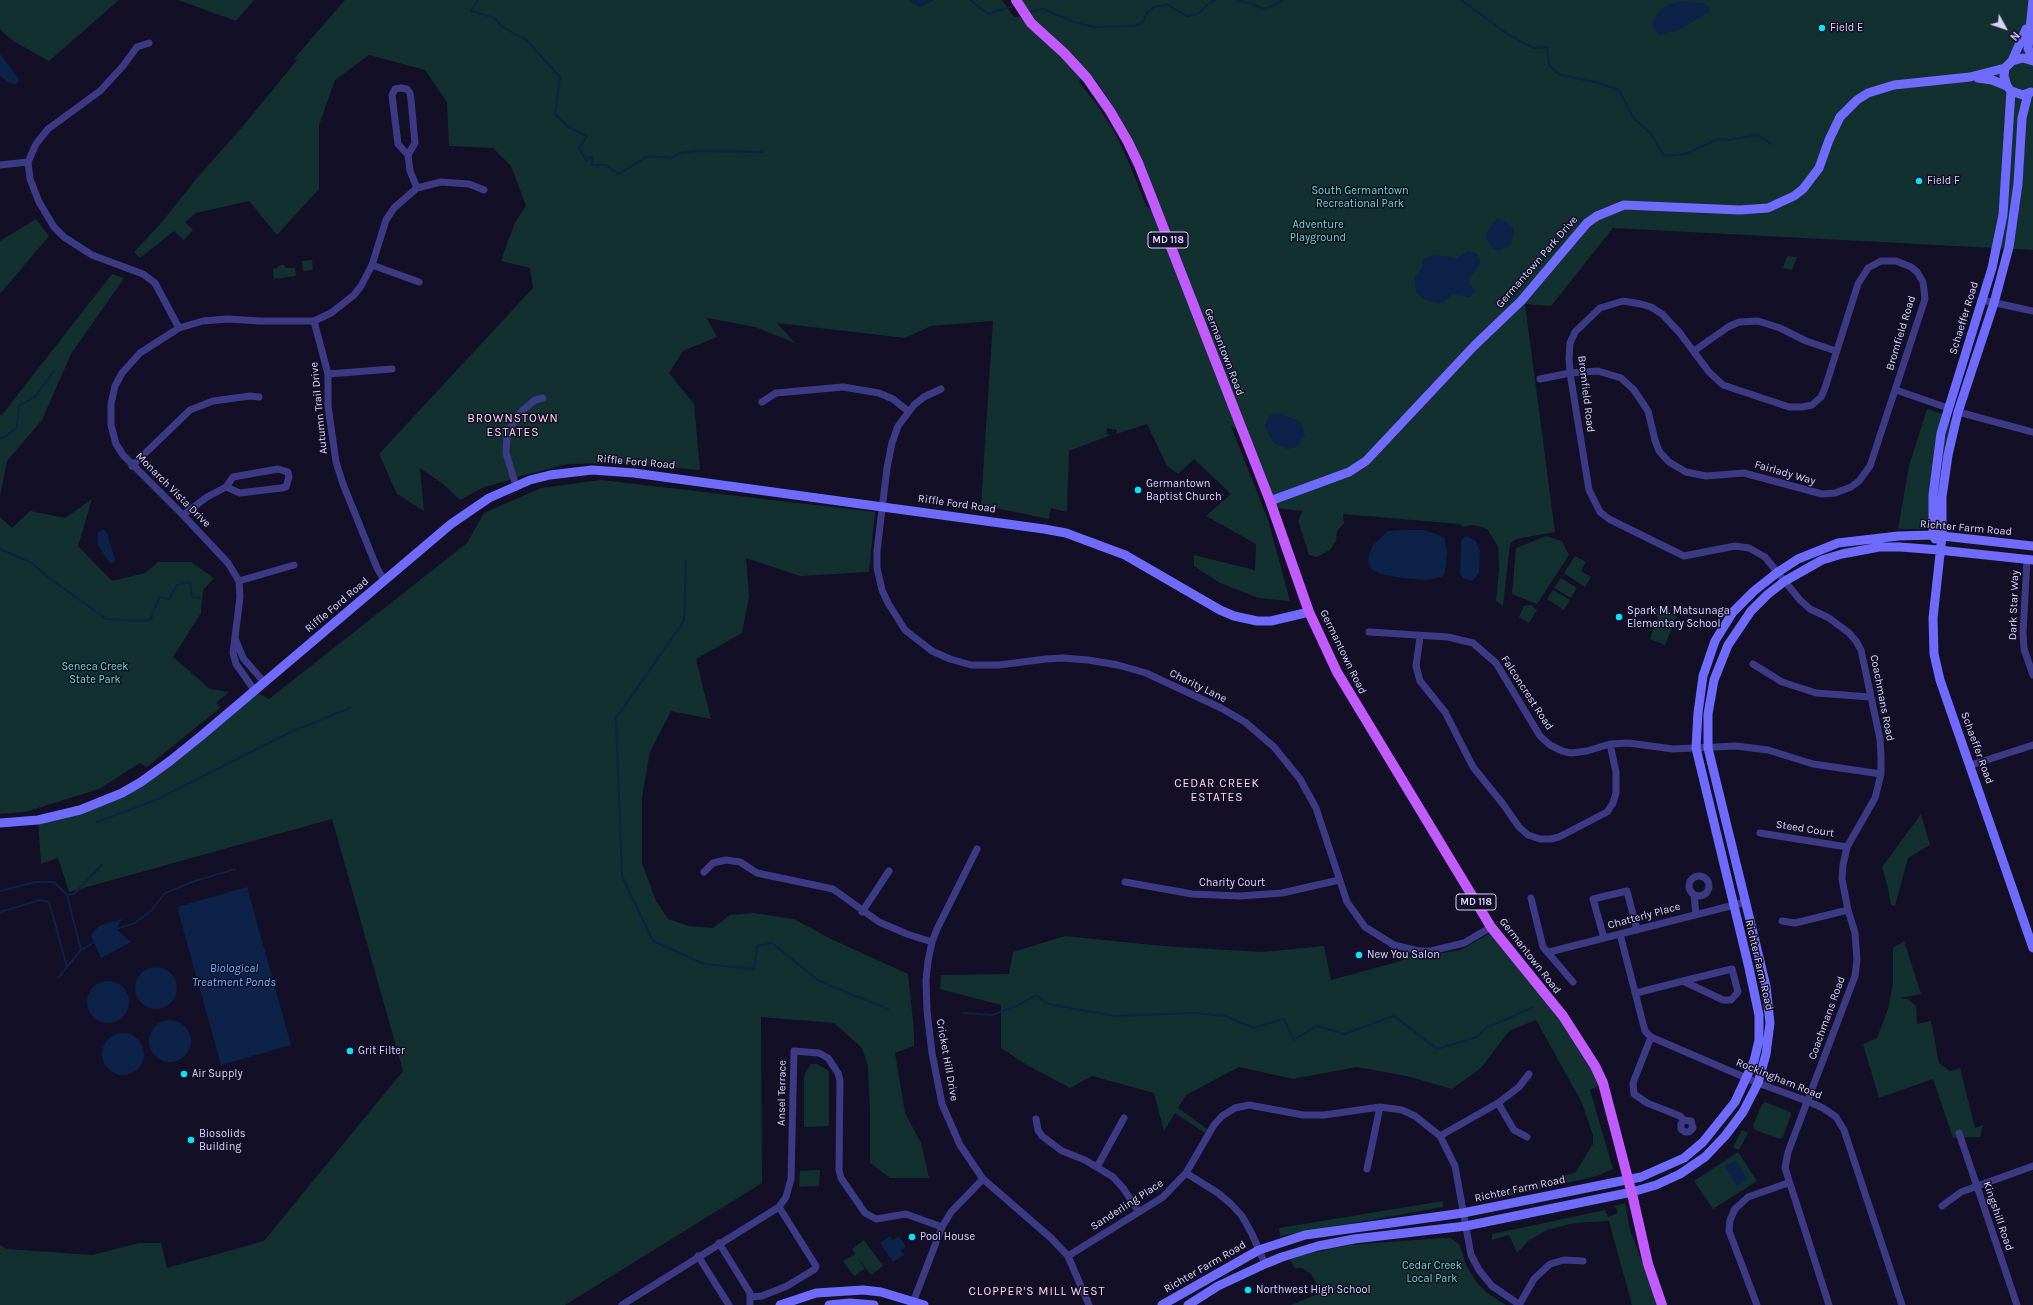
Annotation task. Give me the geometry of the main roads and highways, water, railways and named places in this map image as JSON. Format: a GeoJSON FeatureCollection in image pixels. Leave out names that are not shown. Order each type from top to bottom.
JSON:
{"type":"FeatureCollection","features":[{"type":"Feature","properties":{"kind":"main road","name":"Germantown Road"},"geometry":{"type":"LineString","coordinates":[[1016,0],[1031,23],[1064,53],[1087,78],[1110,111],[1139,165],[1270,501],[1309,612],[1323,645],[1356,705],[1491,927],[1563,1016],[1595,1066],[1603,1083],[1632,1192],[1648,1264],[1662,1305]]}},
{"type":"Feature","properties":{"kind":"water"},"geometry":{"type":"Polygon","coordinates":[[[910,0],[934,0],[919,7],[910,0]]]}},
{"type":"Feature","properties":{"kind":"water"},"geometry":{"type":"Polygon","coordinates":[[[1682,1],[1703,3],[1711,9],[1686,26],[1673,32],[1659,34],[1655,31],[1653,25],[1654,18],[1659,11],[1667,5],[1682,1]]]}},
{"type":"Feature","properties":{"kind":"water"},"geometry":{"type":"Polygon","coordinates":[[[0,54],[17,76],[19,80],[17,84],[9,83],[0,76],[0,54]]]}},
{"type":"Feature","properties":{"kind":"water"},"geometry":{"type":"Polygon","coordinates":[[[1498,219],[1505,221],[1513,227],[1515,233],[1509,246],[1498,251],[1492,248],[1486,236],[1493,222],[1498,219]]]}},
{"type":"Feature","properties":{"kind":"water"},"geometry":{"type":"Polygon","coordinates":[[[1468,251],[1476,253],[1480,259],[1480,265],[1470,277],[1469,283],[1475,290],[1474,294],[1469,297],[1452,294],[1444,302],[1437,303],[1425,300],[1416,292],[1415,278],[1422,267],[1423,258],[1434,255],[1457,258],[1468,251]]]}},
{"type":"Feature","properties":{"kind":"water"},"geometry":{"type":"Polygon","coordinates":[[[1281,414],[1299,421],[1303,426],[1305,436],[1297,447],[1287,449],[1274,443],[1265,426],[1269,416],[1281,414]]]}},
{"type":"Feature","properties":{"kind":"water"},"geometry":{"type":"Polygon","coordinates":[[[103,529],[107,533],[115,560],[113,564],[110,563],[98,545],[98,533],[103,529]]]}},
{"type":"Feature","properties":{"kind":"water"},"geometry":{"type":"Polygon","coordinates":[[[1424,530],[1444,537],[1447,551],[1445,573],[1442,577],[1427,580],[1402,578],[1381,574],[1371,569],[1368,561],[1373,545],[1388,531],[1424,530]]]}},
{"type":"Feature","properties":{"kind":"water"},"geometry":{"type":"Polygon","coordinates":[[[1466,536],[1476,541],[1480,551],[1479,573],[1472,581],[1463,578],[1460,574],[1461,541],[1466,536]]]}},
{"type":"Feature","properties":{"kind":"water","name":"Biological Treatment Ponds"},"geometry":{"type":"Polygon","coordinates":[[[247,887],[291,1045],[221,1065],[177,907],[247,887]]]}},
{"type":"Feature","properties":{"kind":"water"},"geometry":{"type":"Polygon","coordinates":[[[122,919],[116,929],[131,942],[101,958],[91,935],[99,926],[122,919]]]}},
{"type":"Feature","properties":{"kind":"water"},"geometry":{"type":"Polygon","coordinates":[[[156,967],[171,973],[177,988],[171,1003],[156,1009],[141,1003],[135,988],[141,973],[156,967]]]}},
{"type":"Feature","properties":{"kind":"water"},"geometry":{"type":"Polygon","coordinates":[[[108,981],[123,987],[129,1002],[123,1017],[108,1023],[93,1017],[87,1002],[93,987],[108,981]]]}},
{"type":"Feature","properties":{"kind":"water"},"geometry":{"type":"Polygon","coordinates":[[[170,1020],[185,1026],[191,1041],[185,1056],[170,1062],[155,1056],[149,1041],[155,1026],[170,1020]]]}},
{"type":"Feature","properties":{"kind":"water"},"geometry":{"type":"Polygon","coordinates":[[[123,1033],[138,1039],[144,1054],[138,1069],[123,1075],[108,1069],[102,1054],[108,1039],[123,1033]]]}},
{"type":"Feature","properties":{"kind":"water"},"geometry":{"type":"Polygon","coordinates":[[[1736,1160],[1747,1179],[1736,1186],[1725,1166],[1736,1160]]]}},
{"type":"Feature","properties":{"kind":"water"},"geometry":{"type":"Polygon","coordinates":[[[890,1236],[893,1240],[899,1236],[906,1247],[901,1250],[904,1255],[893,1262],[880,1243],[890,1236]]]}},
{"type":"Feature","properties":{"kind":"waterway"},"geometry":{"type":"LineString","coordinates":[[478,0],[471,11],[495,18],[501,26],[526,40],[560,77],[555,114],[568,127],[587,136],[579,148],[586,160],[592,157],[592,165],[605,165],[619,174],[648,156],[672,158],[680,153],[697,151],[764,152]]}},
{"type":"Feature","properties":{"kind":"waterway"},"geometry":{"type":"LineString","coordinates":[[970,0],[988,14],[1013,6]]}},
{"type":"Feature","properties":{"kind":"waterway"},"geometry":{"type":"LineString","coordinates":[[1028,12],[1044,9],[1071,21],[1094,27],[1135,26],[1143,22],[1147,13],[1154,7],[1168,5],[1187,16],[1198,14],[1208,4],[1215,0]]}},
{"type":"Feature","properties":{"kind":"waterway"},"geometry":{"type":"LineString","coordinates":[[1235,0],[1253,4],[1263,9],[1275,5],[1283,0]]}},
{"type":"Feature","properties":{"kind":"waterway"},"geometry":{"type":"LineString","coordinates":[[1461,0],[1506,33],[1533,48],[1547,47],[1549,65],[1560,75],[1595,82],[1619,90],[1633,117],[1651,134],[1664,156],[1686,154],[1718,139],[1729,140],[1758,135],[1771,144]]}},
{"type":"Feature","properties":{"kind":"waterway"},"geometry":{"type":"LineString","coordinates":[[0,438],[5,437],[17,427],[19,406],[35,397],[54,371]]}},
{"type":"Feature","properties":{"kind":"waterway"},"geometry":{"type":"LineString","coordinates":[[0,549],[32,563],[45,575],[106,619],[143,621],[151,619],[159,597],[169,599],[177,585],[190,582],[192,597],[200,598]]}},
{"type":"Feature","properties":{"kind":"waterway"},"geometry":{"type":"LineString","coordinates":[[686,561],[684,621],[616,718],[622,876],[653,941],[704,964],[754,969],[757,946],[772,943],[819,981],[888,1009]]}},
{"type":"Feature","properties":{"kind":"waterway"},"geometry":{"type":"LineString","coordinates":[[97,822],[158,799],[291,732],[350,708]]}},
{"type":"Feature","properties":{"kind":"waterway"},"geometry":{"type":"LineString","coordinates":[[67,895],[74,894],[102,865]]}},
{"type":"Feature","properties":{"kind":"waterway"},"geometry":{"type":"LineString","coordinates":[[115,929],[133,924],[151,911],[165,893],[195,881],[235,869]]}},
{"type":"Feature","properties":{"kind":"waterway"},"geometry":{"type":"LineString","coordinates":[[0,891],[35,882],[54,882],[67,895],[81,950]]}},
{"type":"Feature","properties":{"kind":"waterway"},"geometry":{"type":"LineString","coordinates":[[0,912],[40,900],[49,902],[67,967]]}},
{"type":"Feature","properties":{"kind":"waterway"},"geometry":{"type":"LineString","coordinates":[[58,978],[81,950],[93,943]]}},
{"type":"Feature","properties":{"kind":"waterway"},"geometry":{"type":"LineString","coordinates":[[964,1013],[992,1015],[1017,1006],[1036,995],[1048,1004],[1114,1016],[1194,1013],[1226,1016],[1253,1028],[1284,1019],[1294,1040],[1316,1026],[1344,1034],[1394,1016],[1437,1049],[1477,1037],[1486,1028],[1532,1008]]}},
{"type":"Feature","properties":{"kind":"place","name":"Field E"},"geometry":{"type":"Point","coordinates":[1822,28]}},
{"type":"Feature","properties":{"kind":"place","name":"Field F"},"geometry":{"type":"Point","coordinates":[1919,181]}},
{"type":"Feature","properties":{"kind":"place","name":"Germantown Baptist Church"},"geometry":{"type":"Point","coordinates":[1138,490]}},
{"type":"Feature","properties":{"kind":"place","name":"Spark M. Matsunaga Elementary School"},"geometry":{"type":"Point","coordinates":[1619,617]}},
{"type":"Feature","properties":{"kind":"place","name":"New You Salon"},"geometry":{"type":"Point","coordinates":[1359,955]}},
{"type":"Feature","properties":{"kind":"place","name":"Grit Filter"},"geometry":{"type":"Point","coordinates":[350,1051]}},
{"type":"Feature","properties":{"kind":"place","name":"Air Supply"},"geometry":{"type":"Point","coordinates":[184,1074]}},
{"type":"Feature","properties":{"kind":"place","name":"Biosolids Building"},"geometry":{"type":"Point","coordinates":[191,1140]}},
{"type":"Feature","properties":{"kind":"place","name":"Pool House"},"geometry":{"type":"Point","coordinates":[912,1237]}},
{"type":"Feature","properties":{"kind":"place","name":"Northwest High School"},"geometry":{"type":"Point","coordinates":[1248,1290]}},
{"type":"Feature","properties":{"kind":"district","name":"BROWNSTOWN ESTATES"},"geometry":{"type":"Point","coordinates":[513,426]}},
{"type":"Feature","properties":{"kind":"district","name":"CEDAR CREEK ESTATES"},"geometry":{"type":"Point","coordinates":[1217,791]}},
{"type":"Feature","properties":{"kind":"district","name":"CLOPPER'S MILL WEST"},"geometry":{"type":"Point","coordinates":[1037,1292]}},
{"type":"Feature","properties":{"kind":"park label","name":"South Germantown Recreational Park"},"geometry":{"type":"Point","coordinates":[1360,197]}},
{"type":"Feature","properties":{"kind":"park label","name":"Adventure Playground"},"geometry":{"type":"Point","coordinates":[1318,231]}},
{"type":"Feature","properties":{"kind":"park label","name":"Seneca Creek State Park"},"geometry":{"type":"Point","coordinates":[95,673]}},
{"type":"Feature","properties":{"kind":"park label","name":"Cedar Creek Local Park"},"geometry":{"type":"Point","coordinates":[1432,1272]}}]}
